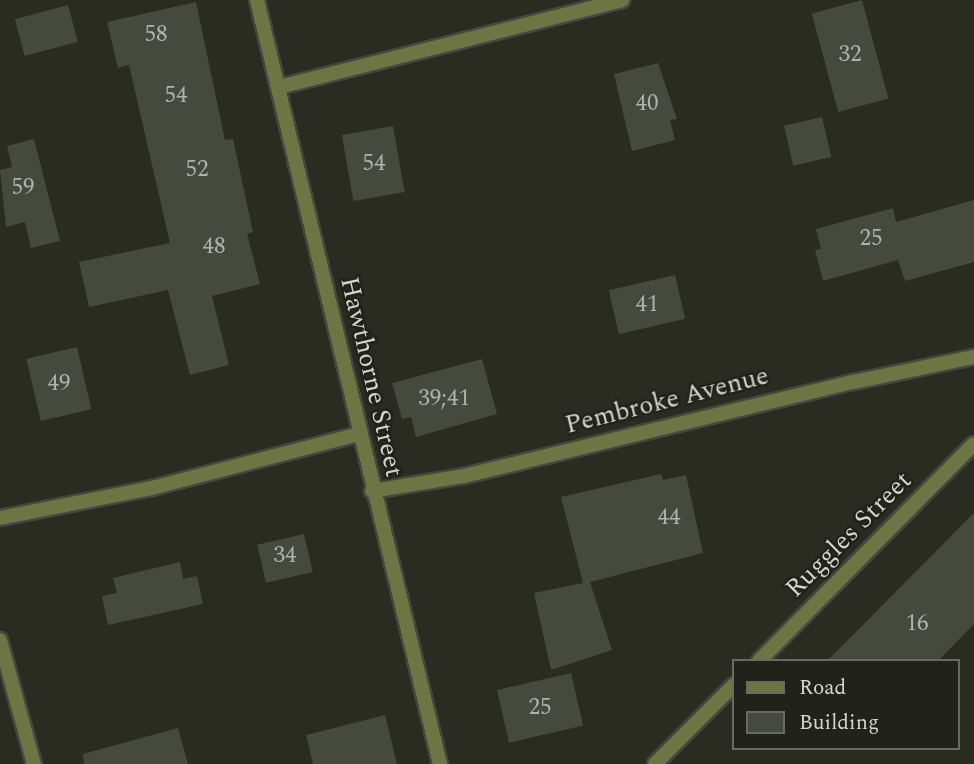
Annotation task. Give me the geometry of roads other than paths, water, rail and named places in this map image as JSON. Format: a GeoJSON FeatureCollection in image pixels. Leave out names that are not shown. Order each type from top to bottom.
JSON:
{"type":"FeatureCollection","features":[{"type":"Feature","properties":{"kind":"street","name":"Hawthorne Street"},"geometry":{"type":"LineString","coordinates":[[257,0],[372,491],[440,764]]}},
{"type":"Feature","properties":{"kind":"street"},"geometry":{"type":"LineString","coordinates":[[279,88],[613,1]]}},
{"type":"Feature","properties":{"kind":"street","name":"Pembroke Avenue"},"geometry":{"type":"LineString","coordinates":[[372,491],[464,476],[854,382],[974,357]]}},
{"type":"Feature","properties":{"kind":"street"},"geometry":{"type":"LineString","coordinates":[[0,519],[152,488],[360,434]]}},
{"type":"Feature","properties":{"kind":"street","name":"Ruggles Street"},"geometry":{"type":"LineString","coordinates":[[761,659],[974,444]]}},
{"type":"Feature","properties":{"kind":"street"},"geometry":{"type":"LineString","coordinates":[[0,640],[34,764]]}},
{"type":"Feature","properties":{"kind":"street"},"geometry":{"type":"LineString","coordinates":[[655,764],[732,687]]}}]}
